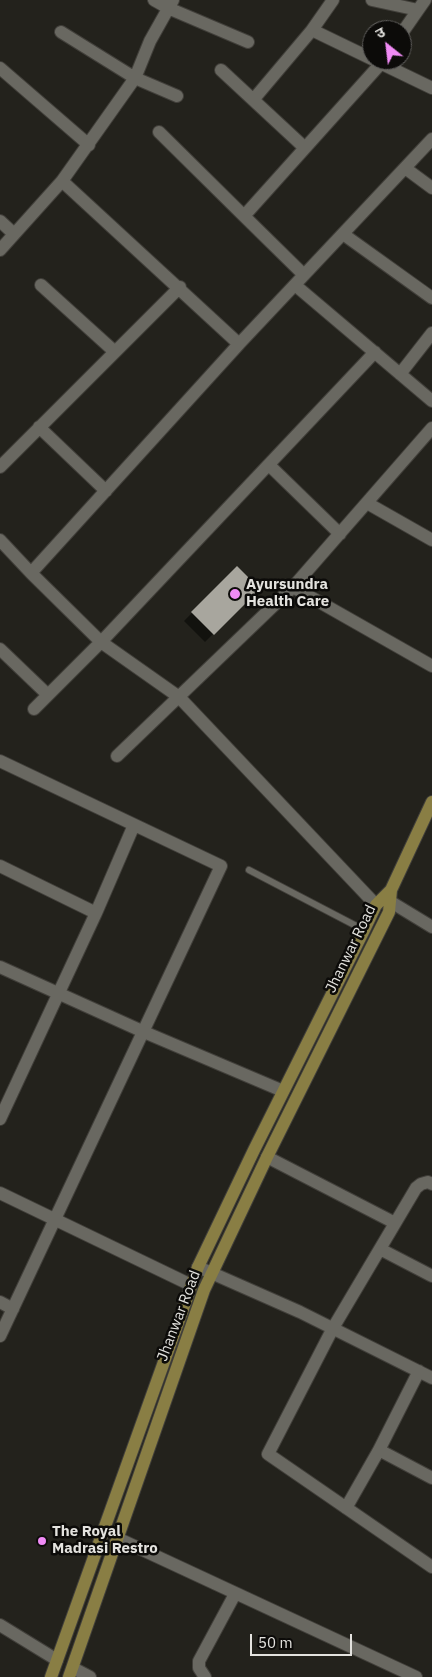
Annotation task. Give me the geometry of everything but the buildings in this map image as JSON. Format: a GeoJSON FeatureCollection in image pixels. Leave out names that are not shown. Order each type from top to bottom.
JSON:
{"type":"FeatureCollection","features":[{"type":"Feature","properties":{"kind":"street"},"geometry":{"type":"LineString","coordinates":[[154,0],[170,4],[248,42]]}},
{"type":"Feature","properties":{"kind":"street"},"geometry":{"type":"LineString","coordinates":[[253,100],[312,30],[333,0]]}},
{"type":"Feature","properties":{"kind":"street"},"geometry":{"type":"LineString","coordinates":[[372,0],[421,5],[411,20]]}},
{"type":"Feature","properties":{"kind":"street"},"geometry":{"type":"LineString","coordinates":[[0,250],[62,181],[89,145],[135,78],[150,41],[170,4]]}},
{"type":"Feature","properties":{"kind":"street"},"geometry":{"type":"LineString","coordinates":[[312,30],[362,53]]}},
{"type":"Feature","properties":{"kind":"street"},"geometry":{"type":"LineString","coordinates":[[61,32],[135,78],[176,96]]}},
{"type":"Feature","properties":{"kind":"street"},"geometry":{"type":"LineString","coordinates":[[0,68],[89,145]]}},
{"type":"Feature","properties":{"kind":"street"},"geometry":{"type":"LineString","coordinates":[[221,70],[305,148]]}},
{"type":"Feature","properties":{"kind":"street"},"geometry":{"type":"LineString","coordinates":[[244,216],[305,148],[370,70]]}},
{"type":"Feature","properties":{"kind":"street"},"geometry":{"type":"LineString","coordinates":[[396,70],[432,88]]}},
{"type":"Feature","properties":{"kind":"street"},"geometry":{"type":"LineString","coordinates":[[159,132],[304,275]]}},
{"type":"Feature","properties":{"kind":"street"},"geometry":{"type":"LineString","coordinates":[[31,573],[239,344],[432,139]]}},
{"type":"Feature","properties":{"kind":"street"},"geometry":{"type":"LineString","coordinates":[[405,168],[432,188]]}},
{"type":"Feature","properties":{"kind":"street"},"geometry":{"type":"LineString","coordinates":[[62,181],[180,287],[239,344]]}},
{"type":"Feature","properties":{"kind":"street"},"geometry":{"type":"LineString","coordinates":[[0,222],[14,234]]}},
{"type":"Feature","properties":{"kind":"street"},"geometry":{"type":"LineString","coordinates":[[342,234],[432,298]]}},
{"type":"Feature","properties":{"kind":"street"},"geometry":{"type":"LineString","coordinates":[[295,284],[432,401]]}},
{"type":"Feature","properties":{"kind":"street"},"geometry":{"type":"LineString","coordinates":[[40,285],[114,352]]}},
{"type":"Feature","properties":{"kind":"street"},"geometry":{"type":"LineString","coordinates":[[0,467],[180,287]]}},
{"type":"Feature","properties":{"kind":"street"},"geometry":{"type":"LineString","coordinates":[[400,374],[432,333]]}},
{"type":"Feature","properties":{"kind":"street"},"geometry":{"type":"LineString","coordinates":[[34,709],[101,642],[375,352]]}},
{"type":"Feature","properties":{"kind":"street"},"geometry":{"type":"LineString","coordinates":[[38,428],[106,491]]}},
{"type":"Feature","properties":{"kind":"street"},"geometry":{"type":"LineString","coordinates":[[117,756],[293,587],[432,428]]}},
{"type":"Feature","properties":{"kind":"street"},"geometry":{"type":"LineString","coordinates":[[269,465],[340,534]]}},
{"type":"Feature","properties":{"kind":"street"},"geometry":{"type":"LineString","coordinates":[[367,503],[432,540]]}},
{"type":"Feature","properties":{"kind":"street"},"geometry":{"type":"LineString","coordinates":[[2,546],[101,642],[179,697],[376,905]]}},
{"type":"Feature","properties":{"kind":"street"},"geometry":{"type":"LineString","coordinates":[[293,587],[432,666]]}},
{"type":"Feature","properties":{"kind":"street"},"geometry":{"type":"LineString","coordinates":[[0,649],[48,695]]}},
{"type":"Feature","properties":{"kind":"street"},"geometry":{"type":"LineString","coordinates":[[0,761],[221,866],[0,1336]]}},
{"type":"Feature","properties":{"kind":"street"},"geometry":{"type":"LineString","coordinates":[[432,802],[391,896],[432,927]]}},
{"type":"Feature","properties":{"kind":"street"},"geometry":{"type":"LineString","coordinates":[[0,1119],[96,913],[134,825]]}},
{"type":"Feature","properties":{"kind":"street"},"geometry":{"type":"LineString","coordinates":[[0,866],[96,913]]}},
{"type":"Feature","properties":{"kind":"street","name":"Jhanwar Road"},"geometry":{"type":"LineString","coordinates":[[50,1677],[198,1267],[376,905],[391,896]]}},
{"type":"Feature","properties":{"kind":"street","name":"Jhanwar Road"},"geometry":{"type":"LineString","coordinates":[[71,1672],[198,1308],[212,1273],[267,1157],[389,912],[391,896]]}},
{"type":"Feature","properties":{"kind":"street"},"geometry":{"type":"LineString","coordinates":[[0,967],[144,1032],[283,1091]]}},
{"type":"Feature","properties":{"kind":"street"},"geometry":{"type":"LineString","coordinates":[[267,1157],[395,1223]]}},
{"type":"Feature","properties":{"kind":"street"},"geometry":{"type":"LineString","coordinates":[[431,1181],[416,1188],[395,1223],[333,1328],[268,1454],[432,1568]]}},
{"type":"Feature","properties":{"kind":"street"},"geometry":{"type":"LineString","coordinates":[[0,1193],[191,1285]]}},
{"type":"Feature","properties":{"kind":"street"},"geometry":{"type":"LineString","coordinates":[[380,1249],[432,1276]]}},
{"type":"Feature","properties":{"kind":"street"},"geometry":{"type":"LineString","coordinates":[[198,1267],[333,1328],[432,1378]]}},
{"type":"Feature","properties":{"kind":"street"},"geometry":{"type":"LineString","coordinates":[[0,1302],[13,1309]]}},
{"type":"Feature","properties":{"kind":"street"},"geometry":{"type":"LineString","coordinates":[[346,1508],[419,1371]]}},
{"type":"Feature","properties":{"kind":"street"},"geometry":{"type":"LineString","coordinates":[[378,1450],[432,1478]]}},
{"type":"Feature","properties":{"kind":"street"},"geometry":{"type":"LineString","coordinates":[[117,1538],[416,1677]]}},
{"type":"Feature","properties":{"kind":"street"},"geometry":{"type":"LineString","coordinates":[[205,1677],[199,1668],[199,1661],[235,1594]]}},
{"type":"Feature","properties":{"kind":"street"},"geometry":{"type":"LineString","coordinates":[[0,1625],[57,1660]]}},
{"type":"Feature","properties":{"kind":"street"},"geometry":{"type":"LineString","coordinates":[[71,1672],[90,1677]]}},
{"type":"Feature","properties":{"kind":"lane"},"geometry":{"type":"LineString","coordinates":[[248,870],[364,930]]}},
{"type":"Feature","properties":{"kind":"place","name":"Ayursundra Health Care"},"geometry":{"type":"Point","coordinates":[235,594]}},
{"type":"Feature","properties":{"kind":"place","name":"The Royal Madrasi Restro"},"geometry":{"type":"Point","coordinates":[42,1541]}}]}
